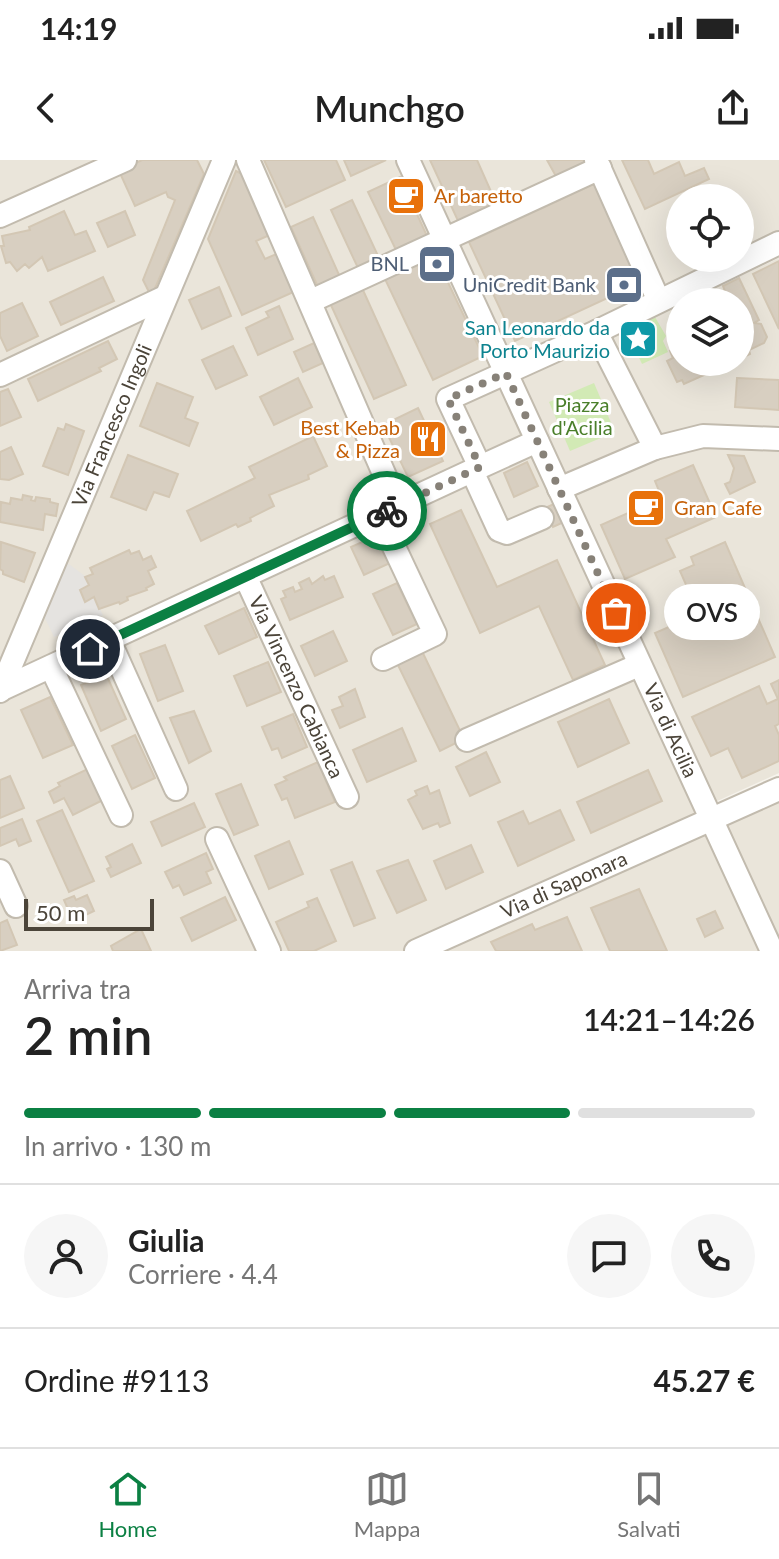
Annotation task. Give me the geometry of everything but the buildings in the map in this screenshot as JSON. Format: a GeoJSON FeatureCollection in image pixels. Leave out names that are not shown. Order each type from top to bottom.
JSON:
{"type":"FeatureCollection","features":[{"type":"Feature","properties":{"kind":"street"},"geometry":{"type":"LineString","coordinates":[[0,216],[125,160]]}},
{"type":"Feature","properties":{"kind":"street","name":"Via Francesco Ingoli"},"geometry":{"type":"LineString","coordinates":[[0,690],[224,160]]}},
{"type":"Feature","properties":{"kind":"street"},"geometry":{"type":"LineString","coordinates":[[248,160],[311,301],[435,634],[383,659]]}},
{"type":"Feature","properties":{"kind":"street","name":"Via di Acilia"},"geometry":{"type":"LineString","coordinates":[[408,160],[772,951]]}},
{"type":"Feature","properties":{"kind":"street"},"geometry":{"type":"LineString","coordinates":[[311,301],[444,241],[598,164],[658,299]]}},
{"type":"Feature","properties":{"kind":"street"},"geometry":{"type":"LineString","coordinates":[[542,518],[507,533],[499,530],[448,399],[596,332],[658,299],[779,243]]}},
{"type":"Feature","properties":{"kind":"street"},"geometry":{"type":"LineString","coordinates":[[0,375],[165,297]]}},
{"type":"Feature","properties":{"kind":"street"},"geometry":{"type":"LineString","coordinates":[[596,332],[655,448]]}},
{"type":"Feature","properties":{"kind":"street"},"geometry":{"type":"LineString","coordinates":[[559,489],[655,448],[703,436],[779,439]]}},
{"type":"Feature","properties":{"kind":"street"},"geometry":{"type":"LineString","coordinates":[[0,690],[537,441]]}},
{"type":"Feature","properties":{"kind":"street","name":"Via Vincenzo Cabianca"},"geometry":{"type":"LineString","coordinates":[[246,578],[347,797]]}},
{"type":"Feature","properties":{"kind":"street"},"geometry":{"type":"LineString","coordinates":[[109,640],[176,789]]}},
{"type":"Feature","properties":{"kind":"street"},"geometry":{"type":"LineString","coordinates":[[467,740],[639,665]]}},
{"type":"Feature","properties":{"kind":"street"},"geometry":{"type":"LineString","coordinates":[[51,667],[121,815]]}},
{"type":"Feature","properties":{"kind":"street","name":"Via di Saponara"},"geometry":{"type":"LineString","coordinates":[[416,951],[779,789]]}},
{"type":"Feature","properties":{"kind":"street"},"geometry":{"type":"LineString","coordinates":[[217,839],[269,951]]}},
{"type":"Feature","properties":{"kind":"street"},"geometry":{"type":"LineString","coordinates":[[0,871],[16,906]]}},
{"type":"Feature","properties":{"kind":"shaded area"},"geometry":{"type":"Polygon","coordinates":[[[0,160],[408,160],[772,951],[0,951],[0,160]]]}},
{"type":"Feature","properties":{"kind":"shaded area"},"geometry":{"type":"Polygon","coordinates":[[[420,160],[779,160],[779,236],[754,248],[754,184],[666,184],[666,272],[703,272],[509,364],[420,160]]]}},
{"type":"Feature","properties":{"kind":"shaded area"},"geometry":{"type":"Polygon","coordinates":[[[779,258],[779,773],[715,802],[517,380],[666,311],[666,376],[754,376],[754,288],[715,288],[779,258]]]}},
{"type":"Feature","properties":{"kind":"shaded area"},"geometry":{"type":"Polygon","coordinates":[[[66,562],[85,576],[89,585],[80,590],[85,601],[94,597],[103,615],[54,637],[44,616],[66,562]]]}},
{"type":"Feature","properties":{"kind":"shaded area"},"geometry":{"type":"Polygon","coordinates":[[[779,801],[779,940],[725,826],[779,801]]]}},
{"type":"Feature","properties":{"kind":"green space"},"geometry":{"type":"Polygon","coordinates":[[[655,317],[666,336],[663,341],[666,353],[642,364],[626,330],[655,317]]]}},
{"type":"Feature","properties":{"kind":"green space","name":"Piazza d'Acilia"},"geometry":{"type":"Polygon","coordinates":[[[594,383],[615,432],[570,451],[549,402],[594,383]]]}},
{"type":"Feature","properties":{"kind":"way so far"},"geometry":{"type":"LineString","coordinates":[[387,511],[480,467],[448,399],[506,373],[616,613]]}},
{"type":"Feature","properties":{"kind":"place","name":"Ar baretto"},"geometry":{"type":"Point","coordinates":[406,196]}},
{"type":"Feature","properties":{"kind":"place","name":"BNL"},"geometry":{"type":"Point","coordinates":[437,264]}},
{"type":"Feature","properties":{"kind":"place","name":"UniCredit Bank"},"geometry":{"type":"Point","coordinates":[624,285]}},
{"type":"Feature","properties":{"kind":"place","name":"San Leonardo da Porto Maurizio"},"geometry":{"type":"Point","coordinates":[638,339]}},
{"type":"Feature","properties":{"kind":"place","name":"Best Kebab & Pizza"},"geometry":{"type":"Point","coordinates":[428,439]}},
{"type":"Feature","properties":{"kind":"place","name":"Gran Cafe"},"geometry":{"type":"Point","coordinates":[646,508]}},
{"type":"Feature","properties":{"kind":"place","name":"OVS"},"geometry":{"type":"Point","coordinates":[616,613]}},
{"type":"Feature","properties":{"kind":"route"},"geometry":{"type":"LineString","coordinates":[[90,649],[387,511]]}}]}
